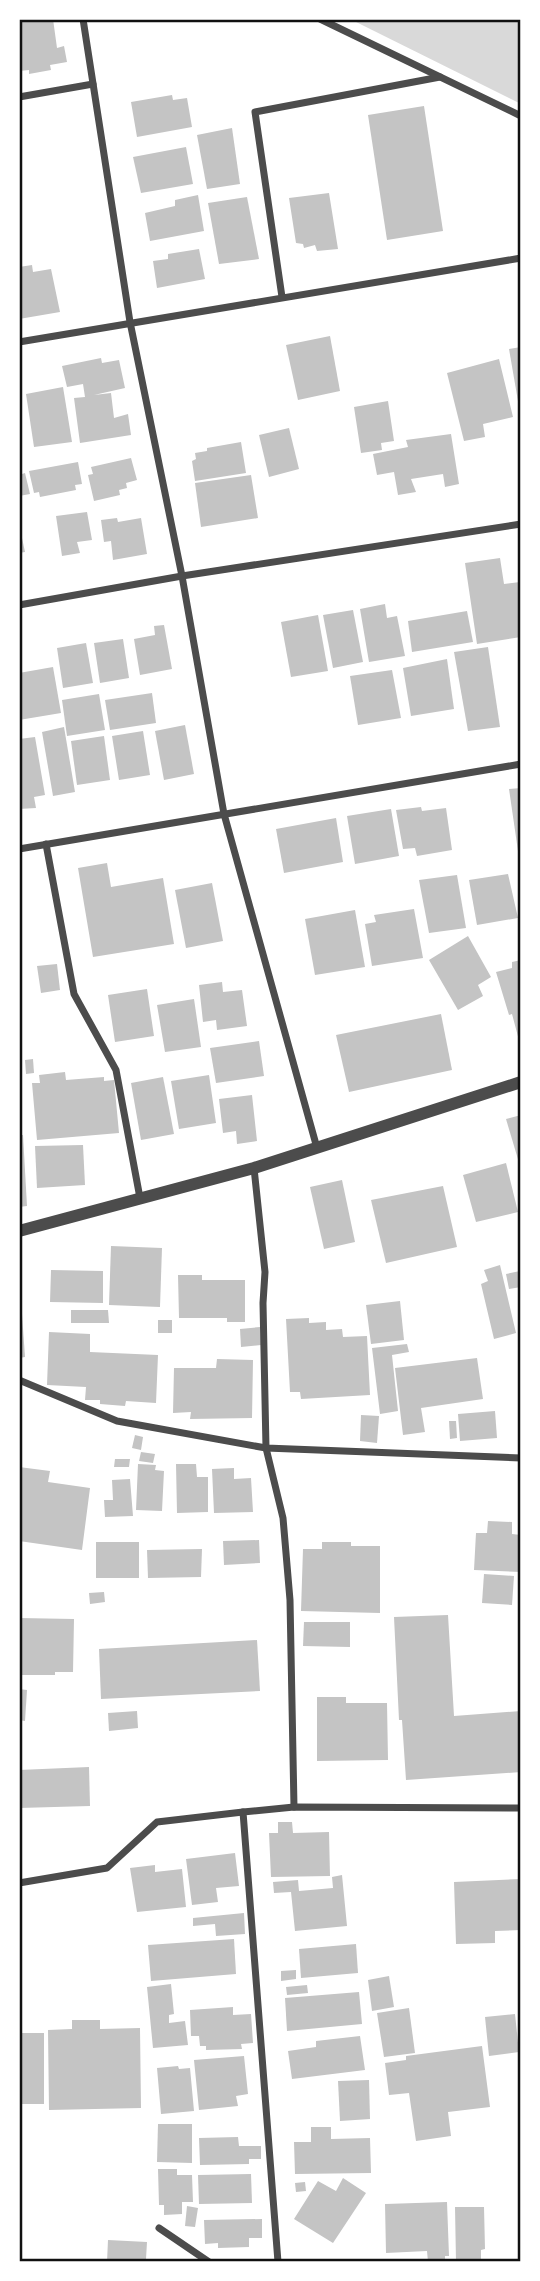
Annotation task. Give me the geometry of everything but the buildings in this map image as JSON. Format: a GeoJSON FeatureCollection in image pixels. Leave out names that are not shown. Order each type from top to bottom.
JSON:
{"type":"FeatureCollection","features":[{"type":"Feature","properties":{"kind":"street"},"geometry":{"type":"LineString","coordinates":[[83,19],[130,322],[182,576],[224,814],[317,1149]]}},
{"type":"Feature","properties":{"kind":"street"},"geometry":{"type":"LineString","coordinates":[[320,19],[521,116]]}},
{"type":"Feature","properties":{"kind":"street"},"geometry":{"type":"LineString","coordinates":[[282,298],[255,112],[440,77]]}},
{"type":"Feature","properties":{"kind":"street"},"geometry":{"type":"LineString","coordinates":[[19,97],[93,84]]}},
{"type":"Feature","properties":{"kind":"street"},"geometry":{"type":"LineString","coordinates":[[19,342],[521,258]]}},
{"type":"Feature","properties":{"kind":"street"},"geometry":{"type":"LineString","coordinates":[[19,605],[182,576],[521,524]]}},
{"type":"Feature","properties":{"kind":"street"},"geometry":{"type":"LineString","coordinates":[[19,849],[521,764]]}},
{"type":"Feature","properties":{"kind":"street"},"geometry":{"type":"LineString","coordinates":[[46,844],[74,994],[116,1070],[140,1198]]}},
{"type":"Feature","properties":{"kind":"street"},"geometry":{"type":"LineString","coordinates":[[19,1231],[254,1168],[521,1082]]}},
{"type":"Feature","properties":{"kind":"street"},"geometry":{"type":"LineString","coordinates":[[254,1168],[265,1272],[263,1303],[266,1448],[283,1518],[290,1600],[294,1807]]}},
{"type":"Feature","properties":{"kind":"street"},"geometry":{"type":"LineString","coordinates":[[19,1380],[117,1421],[266,1448],[521,1458]]}},
{"type":"Feature","properties":{"kind":"street"},"geometry":{"type":"LineString","coordinates":[[19,1883],[107,1868],[157,1822],[294,1807],[521,1808]]}},
{"type":"Feature","properties":{"kind":"street"},"geometry":{"type":"LineString","coordinates":[[243,1812],[278,2262]]}},
{"type":"Feature","properties":{"kind":"street"},"geometry":{"type":"LineString","coordinates":[[159,2228],[209,2262]]}},
{"type":"Feature","properties":{"kind":"shaded area"},"geometry":{"type":"Polygon","coordinates":[[[350,19],[521,19],[521,104],[350,19]]]}}]}
